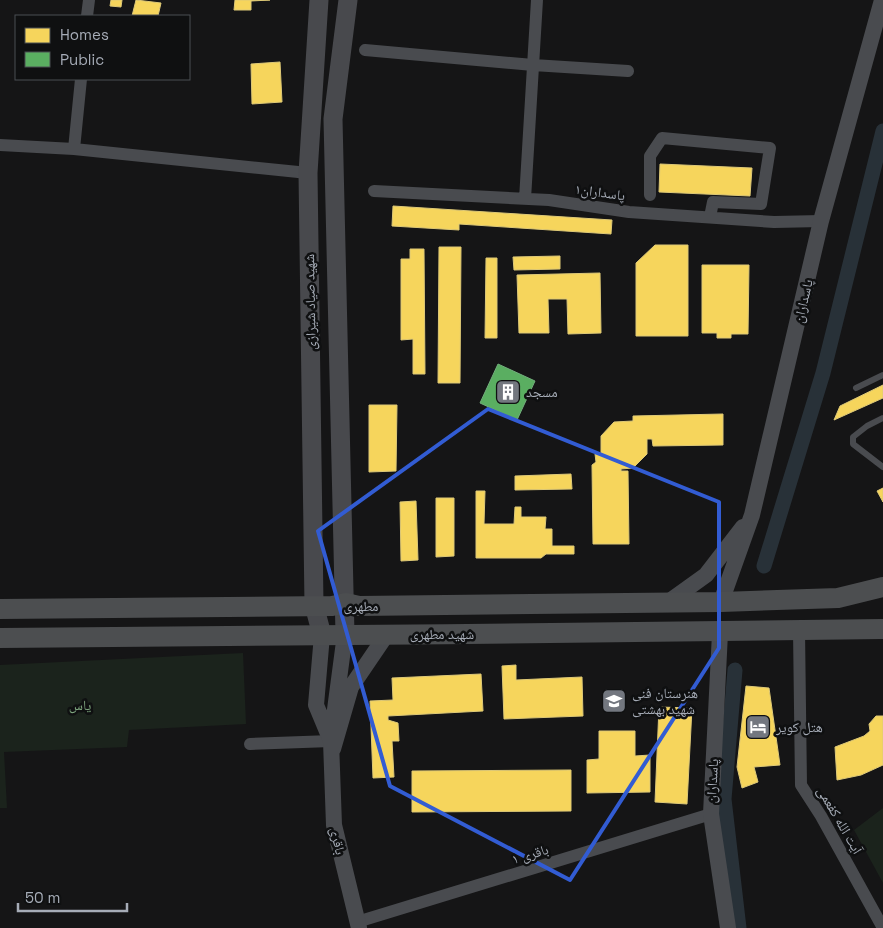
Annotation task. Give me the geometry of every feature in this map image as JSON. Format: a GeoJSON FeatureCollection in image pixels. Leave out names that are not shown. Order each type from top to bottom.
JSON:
{"type":"FeatureCollection","features":[{"type":"Feature","properties":{"kind":"main road","name":"شهید صیاد شیرازی"},"geometry":{"type":"LineString","coordinates":[[319,0],[308,173],[314,605],[322,635]]}},
{"type":"Feature","properties":{"kind":"main road","name":"شهید صیاد شیرازی"},"geometry":{"type":"LineString","coordinates":[[345,634],[346,603],[333,119],[348,0]]}},
{"type":"Feature","properties":{"kind":"main road"},"geometry":{"type":"LineString","coordinates":[[720,633],[721,602],[838,598],[883,587]]}},
{"type":"Feature","properties":{"kind":"main road","name":"مطهری"},"geometry":{"type":"LineString","coordinates":[[0,609],[332,606],[346,603],[359,606],[721,602]]}},
{"type":"Feature","properties":{"kind":"main road","name":"شهید مطهری"},"geometry":{"type":"LineString","coordinates":[[0,638],[345,634],[720,633],[883,629]]}},
{"type":"Feature","properties":{"kind":"street"},"geometry":{"type":"LineString","coordinates":[[87,15],[89,0]]}},
{"type":"Feature","properties":{"kind":"street"},"geometry":{"type":"LineString","coordinates":[[524,199],[537,0]]}},
{"type":"Feature","properties":{"kind":"street","name":"پاسداران"},"geometry":{"type":"LineString","coordinates":[[721,602],[752,515],[821,222],[882,0]]}},
{"type":"Feature","properties":{"kind":"street"},"geometry":{"type":"LineString","coordinates":[[365,50],[533,65],[628,71]]}},
{"type":"Feature","properties":{"kind":"street"},"geometry":{"type":"LineString","coordinates":[[74,149],[81,80]]}},
{"type":"Feature","properties":{"kind":"street"},"geometry":{"type":"LineString","coordinates":[[650,195],[650,156],[662,138],[770,148],[761,204],[713,202],[710,218]]}},
{"type":"Feature","properties":{"kind":"street"},"geometry":{"type":"LineString","coordinates":[[0,145],[74,149],[308,173]]}},
{"type":"Feature","properties":{"kind":"street","name":"پاسداران۱"},"geometry":{"type":"LineString","coordinates":[[374,191],[549,200],[629,212],[710,218],[789,223],[821,222]]}},
{"type":"Feature","properties":{"kind":"street"},"geometry":{"type":"LineString","coordinates":[[667,603],[706,575],[752,515]]}},
{"type":"Feature","properties":{"kind":"street","name":"آیت الله کفعمی"},"geometry":{"type":"LineString","coordinates":[[799,630],[801,785],[821,816],[883,928]]}},
{"type":"Feature","properties":{"kind":"street","name":"پاسداران"},"geometry":{"type":"LineString","coordinates":[[720,633],[711,814],[728,928]]}},
{"type":"Feature","properties":{"kind":"street","name":"باقری"},"geometry":{"type":"LineString","coordinates":[[345,634],[332,746],[334,825],[358,925]]}},
{"type":"Feature","properties":{"kind":"street"},"geometry":{"type":"LineString","coordinates":[[332,746],[351,687],[387,634]]}},
{"type":"Feature","properties":{"kind":"street"},"geometry":{"type":"LineString","coordinates":[[322,635],[316,705],[332,746]]}},
{"type":"Feature","properties":{"kind":"street"},"geometry":{"type":"LineString","coordinates":[[250,744],[332,746]]}},
{"type":"Feature","properties":{"kind":"street","name":"باقری ۱"},"geometry":{"type":"LineString","coordinates":[[358,925],[711,814]]}},
{"type":"Feature","properties":{"kind":"lane"},"geometry":{"type":"LineString","coordinates":[[856,388],[883,375]]}},
{"type":"Feature","properties":{"kind":"lane"},"geometry":{"type":"LineString","coordinates":[[883,418],[866,426],[853,437],[853,444],[883,467]]}},
{"type":"Feature","properties":{"kind":"highlighted area"},"geometry":{"type":"Polygon","coordinates":[[[488,409],[719,502],[719,648],[570,880],[390,786],[318,531],[488,409]]]}},
{"type":"Feature","properties":{"kind":"green space","name":"یاس"},"geometry":{"type":"Polygon","coordinates":[[[243,653],[246,724],[129,730],[127,747],[4,752],[7,808],[0,808],[0,665],[243,653]]]}},
{"type":"Feature","properties":{"kind":"green space"},"geometry":{"type":"Polygon","coordinates":[[[883,808],[883,883],[854,830],[883,808]]]}},
{"type":"Feature","properties":{"kind":"building: Homes"},"geometry":{"type":"Polygon","coordinates":[[[111,0],[122,0],[121,7],[110,6],[111,0]]]}},
{"type":"Feature","properties":{"kind":"building: Homes"},"geometry":{"type":"Polygon","coordinates":[[[136,0],[161,3],[158,15],[132,15],[136,0]]]}},
{"type":"Feature","properties":{"kind":"building: Homes"},"geometry":{"type":"Polygon","coordinates":[[[235,0],[270,0],[251,1],[251,10],[234,10],[235,0]]]}},
{"type":"Feature","properties":{"kind":"building: Homes"},"geometry":{"type":"Polygon","coordinates":[[[280,62],[282,102],[252,104],[251,64],[280,62]]]}},
{"type":"Feature","properties":{"kind":"building: Homes"},"geometry":{"type":"Polygon","coordinates":[[[660,164],[752,168],[750,196],[659,192],[660,164]]]}},
{"type":"Feature","properties":{"kind":"building: Homes"},"geometry":{"type":"Polygon","coordinates":[[[393,206],[612,220],[611,234],[459,224],[459,230],[392,226],[393,206]]]}},
{"type":"Feature","properties":{"kind":"building: Homes"},"geometry":{"type":"Polygon","coordinates":[[[655,245],[688,245],[688,336],[636,336],[636,263],[655,245]]]}},
{"type":"Feature","properties":{"kind":"building: Homes"},"geometry":{"type":"Polygon","coordinates":[[[439,247],[461,247],[460,383],[438,383],[439,247]]]}},
{"type":"Feature","properties":{"kind":"building: Homes"},"geometry":{"type":"Polygon","coordinates":[[[410,249],[424,249],[425,374],[413,374],[413,339],[401,340],[401,259],[410,259],[410,249]]]}},
{"type":"Feature","properties":{"kind":"building: Homes"},"geometry":{"type":"Polygon","coordinates":[[[560,256],[560,269],[514,270],[513,257],[560,256]]]}},
{"type":"Feature","properties":{"kind":"building: Homes"},"geometry":{"type":"Polygon","coordinates":[[[486,258],[497,258],[497,338],[485,338],[486,258]]]}},
{"type":"Feature","properties":{"kind":"building: Homes"},"geometry":{"type":"Polygon","coordinates":[[[702,265],[749,265],[748,334],[731,334],[731,338],[717,338],[717,333],[702,333],[702,265]]]}},
{"type":"Feature","properties":{"kind":"building: Homes"},"geometry":{"type":"Polygon","coordinates":[[[600,273],[601,333],[568,334],[567,299],[548,299],[549,333],[519,333],[517,275],[600,273]]]}},
{"type":"Feature","properties":{"kind":"building: Homes"},"geometry":{"type":"Polygon","coordinates":[[[883,385],[883,398],[834,420],[840,406],[883,385]]]}},
{"type":"Feature","properties":{"kind":"building: Homes"},"geometry":{"type":"Polygon","coordinates":[[[369,405],[397,405],[396,471],[369,472],[369,405]]]}},
{"type":"Feature","properties":{"kind":"building: Homes"},"geometry":{"type":"Polygon","coordinates":[[[723,414],[723,445],[653,446],[652,439],[647,439],[647,454],[633,468],[621,469],[621,471],[628,471],[629,544],[593,544],[592,465],[596,462],[595,454],[601,454],[601,436],[614,422],[633,421],[633,416],[723,414]]]}},
{"type":"Feature","properties":{"kind":"building: Homes"},"geometry":{"type":"Polygon","coordinates":[[[571,474],[572,489],[515,490],[515,476],[571,474]]]}},
{"type":"Feature","properties":{"kind":"building: Homes"},"geometry":{"type":"Polygon","coordinates":[[[883,488],[883,502],[877,491],[883,488]]]}},
{"type":"Feature","properties":{"kind":"building: Homes"},"geometry":{"type":"Polygon","coordinates":[[[476,491],[485,491],[484,524],[514,524],[515,507],[521,507],[521,517],[546,517],[545,529],[552,529],[552,546],[574,546],[574,554],[546,554],[541,558],[476,558],[476,491]]]}},
{"type":"Feature","properties":{"kind":"building: Homes"},"geometry":{"type":"Polygon","coordinates":[[[436,498],[454,498],[454,556],[436,557],[436,498]]]}},
{"type":"Feature","properties":{"kind":"building: Homes"},"geometry":{"type":"Polygon","coordinates":[[[416,501],[418,560],[401,561],[400,502],[416,501]]]}},
{"type":"Feature","properties":{"kind":"building: Homes"},"geometry":{"type":"Polygon","coordinates":[[[516,665],[516,680],[582,677],[583,716],[504,719],[502,666],[516,665]]]}},
{"type":"Feature","properties":{"kind":"building: Homes"},"geometry":{"type":"Polygon","coordinates":[[[481,674],[483,711],[388,716],[388,720],[398,723],[399,741],[392,741],[394,777],[373,778],[370,701],[393,700],[392,678],[481,674]]]}},
{"type":"Feature","properties":{"kind":"building: Homes","name":"هتل کویر"},"geometry":{"type":"Polygon","coordinates":[[[746,686],[769,688],[780,765],[754,767],[758,782],[742,788],[737,767],[746,686]]]}},
{"type":"Feature","properties":{"kind":"building: Homes"},"geometry":{"type":"Polygon","coordinates":[[[659,707],[692,708],[687,804],[655,802],[659,707]]]}},
{"type":"Feature","properties":{"kind":"building: Homes"},"geometry":{"type":"Polygon","coordinates":[[[876,716],[883,716],[883,765],[861,775],[837,780],[835,747],[864,736],[870,731],[869,724],[876,716]]]}},
{"type":"Feature","properties":{"kind":"building: Homes"},"geometry":{"type":"Polygon","coordinates":[[[599,731],[635,731],[635,756],[650,755],[650,792],[587,793],[587,760],[599,759],[599,731]]]}},
{"type":"Feature","properties":{"kind":"building: Homes"},"geometry":{"type":"Polygon","coordinates":[[[571,770],[571,811],[412,812],[412,771],[571,770]]]}},
{"type":"Feature","properties":{"kind":"building: Public","name":"مسجد"},"geometry":{"type":"Polygon","coordinates":[[[498,364],[535,381],[517,420],[480,403],[498,364]]]}},
{"type":"Feature","properties":{"kind":"waterway"},"geometry":{"type":"LineString","coordinates":[[764,566],[823,373],[883,131]]}},
{"type":"Feature","properties":{"kind":"waterway"},"geometry":{"type":"LineString","coordinates":[[735,670],[724,799],[739,928]]}},
{"type":"Feature","properties":{"kind":"place","name":"مسجد"},"geometry":{"type":"Point","coordinates":[508,392]}},
{"type":"Feature","properties":{"kind":"place","name":"هنرستان فنی شهید بهشتی"},"geometry":{"type":"Point","coordinates":[614,701]}},
{"type":"Feature","properties":{"kind":"place","name":"هتل کویر"},"geometry":{"type":"Point","coordinates":[758,727]}}]}
